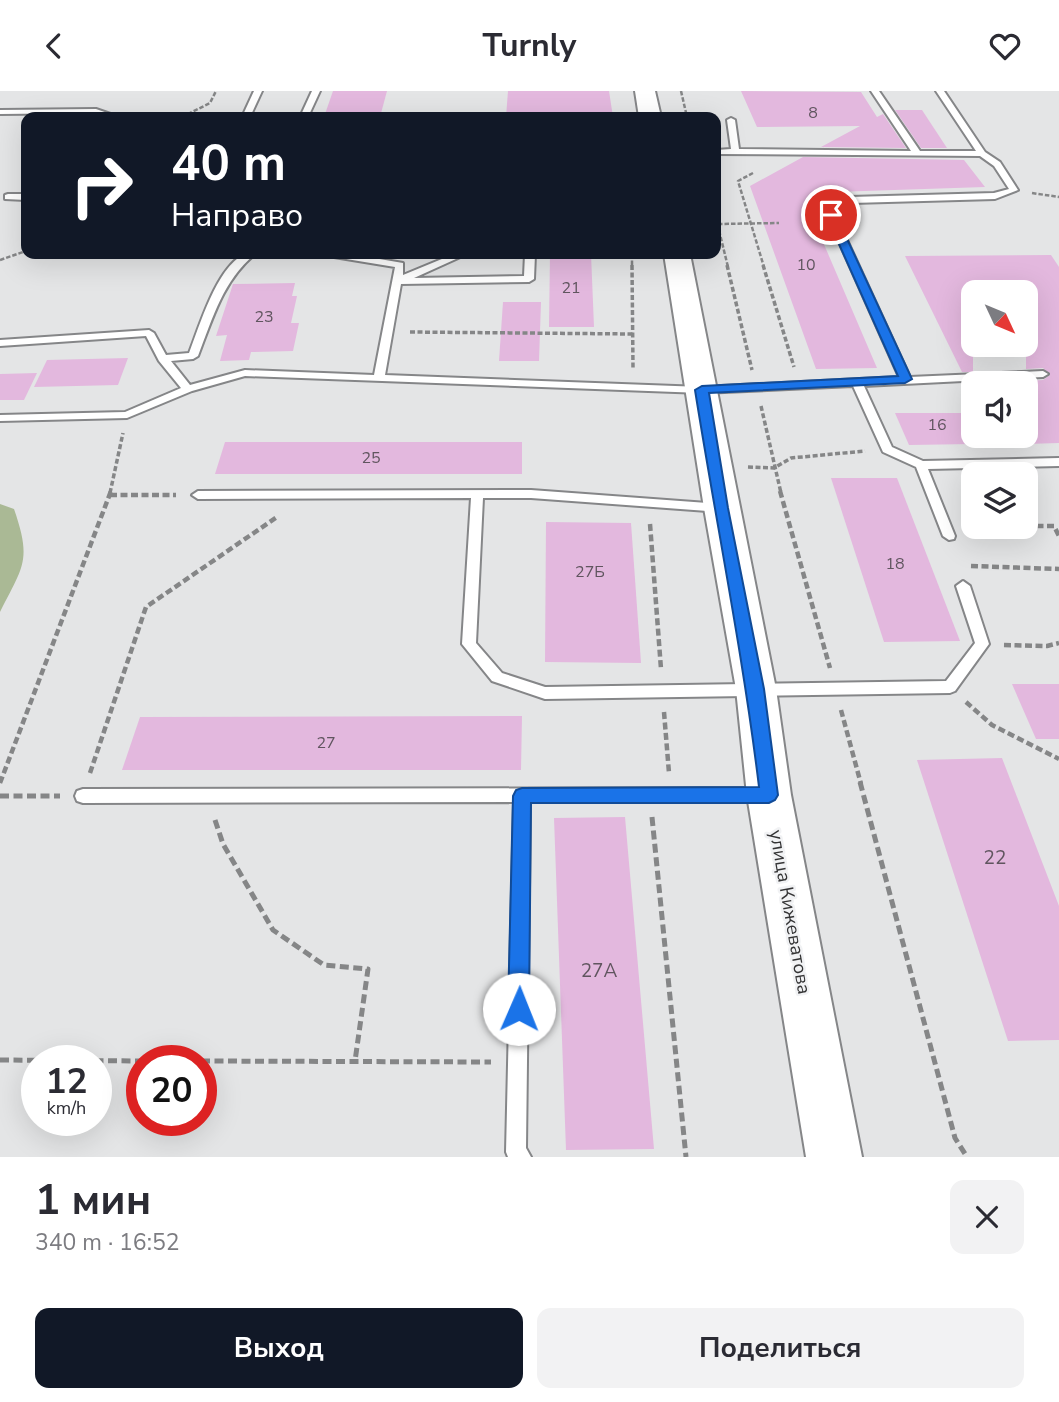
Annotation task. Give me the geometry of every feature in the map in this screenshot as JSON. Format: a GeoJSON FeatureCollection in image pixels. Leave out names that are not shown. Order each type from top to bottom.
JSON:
{"type":"FeatureCollection","features":[{"type":"Feature","properties":{"kind":"main road"},"geometry":{"type":"LineString","coordinates":[[645,91],[649,112]]}},
{"type":"Feature","properties":{"kind":"main road","name":"улица Кижеватова"},"geometry":{"type":"LineString","coordinates":[[678,259],[756,689],[769,795],[834,1157]]}},
{"type":"Feature","properties":{"kind":"lane"},"geometry":{"type":"LineString","coordinates":[[248,112],[258,91]]}},
{"type":"Feature","properties":{"kind":"lane"},"geometry":{"type":"LineString","coordinates":[[306,112],[316,91]]}},
{"type":"Feature","properties":{"kind":"lane"},"geometry":{"type":"LineString","coordinates":[[875,91],[917,153]]}},
{"type":"Feature","properties":{"kind":"lane"},"geometry":{"type":"LineString","coordinates":[[905,379],[831,215],[850,200],[995,196],[1014,190],[997,164],[982,154],[940,91]]}},
{"type":"Feature","properties":{"kind":"lane"},"geometry":{"type":"LineString","coordinates":[[0,112],[99,112]]}},
{"type":"Feature","properties":{"kind":"lane"},"geometry":{"type":"LineString","coordinates":[[731,120],[735,151]]}},
{"type":"Feature","properties":{"kind":"lane"},"geometry":{"type":"LineString","coordinates":[[721,152],[982,154]]}},
{"type":"Feature","properties":{"kind":"lane"},"geometry":{"type":"LineString","coordinates":[[8,197],[21,197]]}},
{"type":"Feature","properties":{"kind":"lane"},"geometry":{"type":"LineString","coordinates":[[163,359],[193,356],[227,277],[241,259]]}},
{"type":"Feature","properties":{"kind":"lane"},"geometry":{"type":"LineString","coordinates":[[364,259],[400,265],[379,378]]}},
{"type":"Feature","properties":{"kind":"lane"},"geometry":{"type":"LineString","coordinates":[[397,281],[450,259]]}},
{"type":"Feature","properties":{"kind":"lane"},"geometry":{"type":"LineString","coordinates":[[397,281],[529,279],[530,259]]}},
{"type":"Feature","properties":{"kind":"lane"},"geometry":{"type":"LineString","coordinates":[[0,343],[149,333],[163,359],[188,389]]}},
{"type":"Feature","properties":{"kind":"lane"},"geometry":{"type":"LineString","coordinates":[[0,418],[127,415],[188,389],[246,373],[702,390],[1043,375]]}},
{"type":"Feature","properties":{"kind":"lane"},"geometry":{"type":"LineString","coordinates":[[857,382],[887,449],[920,465],[1059,462]]}},
{"type":"Feature","properties":{"kind":"lane"},"geometry":{"type":"LineString","coordinates":[[920,465],[949,536]]}},
{"type":"Feature","properties":{"kind":"lane"},"geometry":{"type":"LineString","coordinates":[[198,495],[531,493],[721,508]]}},
{"type":"Feature","properties":{"kind":"lane"},"geometry":{"type":"LineString","coordinates":[[477,494],[469,644],[497,677],[544,693],[950,687],[982,644],[963,586]]}},
{"type":"Feature","properties":{"kind":"lane"},"geometry":{"type":"LineString","coordinates":[[83,796],[769,795]]}},
{"type":"Feature","properties":{"kind":"lane"},"geometry":{"type":"LineString","coordinates":[[521,1157],[516,1152],[522,796]]}},
{"type":"Feature","properties":{"kind":"path"},"geometry":{"type":"LineString","coordinates":[[192,112],[210,103],[216,91]]}},
{"type":"Feature","properties":{"kind":"path"},"geometry":{"type":"LineString","coordinates":[[681,91],[686,112]]}},
{"type":"Feature","properties":{"kind":"path"},"geometry":{"type":"LineString","coordinates":[[760,169],[738,181],[800,385]]}},
{"type":"Feature","properties":{"kind":"path"},"geometry":{"type":"LineString","coordinates":[[721,224],[779,223]]}},
{"type":"Feature","properties":{"kind":"path"},"geometry":{"type":"LineString","coordinates":[[0,260],[21,253]]}},
{"type":"Feature","properties":{"kind":"path"},"geometry":{"type":"LineString","coordinates":[[632,259],[633,387]]}},
{"type":"Feature","properties":{"kind":"path"},"geometry":{"type":"LineString","coordinates":[[389,332],[634,334]]}},
{"type":"Feature","properties":{"kind":"path"},"geometry":{"type":"LineString","coordinates":[[0,783],[110,495],[127,415]]}},
{"type":"Feature","properties":{"kind":"path"},"geometry":{"type":"LineString","coordinates":[[791,458],[887,449]]}},
{"type":"Feature","properties":{"kind":"path"},"geometry":{"type":"LineString","coordinates":[[0,796],[83,796],[146,607],[309,494]]}},
{"type":"Feature","properties":{"kind":"path"},"geometry":{"type":"LineString","coordinates":[[110,495],[198,495]]}},
{"type":"Feature","properties":{"kind":"path"},"geometry":{"type":"LineString","coordinates":[[648,503],[667,748]]}},
{"type":"Feature","properties":{"kind":"path"},"geometry":{"type":"LineString","coordinates":[[1038,526],[1054,526],[1059,536]]}},
{"type":"Feature","properties":{"kind":"path"},"geometry":{"type":"LineString","coordinates":[[970,565],[1059,569]]}},
{"type":"Feature","properties":{"kind":"path"},"geometry":{"type":"LineString","coordinates":[[982,644],[1047,646],[1059,643]]}},
{"type":"Feature","properties":{"kind":"path"},"geometry":{"type":"LineString","coordinates":[[950,687],[992,725],[1059,759]]}},
{"type":"Feature","properties":{"kind":"path"},"geometry":{"type":"LineString","coordinates":[[650,795],[686,1157]]}},
{"type":"Feature","properties":{"kind":"path"},"geometry":{"type":"LineString","coordinates":[[208,796],[223,844],[274,930],[324,965],[368,969],[355,1061]]}},
{"type":"Feature","properties":{"kind":"path"},"geometry":{"type":"LineString","coordinates":[[0,1060],[126,1061]]}},
{"type":"Feature","properties":{"kind":"path"},"geometry":{"type":"LineString","coordinates":[[217,1061],[518,1062]]}},
{"type":"Feature","properties":{"kind":"green space"},"geometry":{"type":"Polygon","coordinates":[[[0,504],[14,509],[24,552],[19,573],[0,612],[0,504]]]}},
{"type":"Feature","properties":{"kind":"building"},"geometry":{"type":"Polygon","coordinates":[[[333,91],[387,91],[381,112],[326,112],[333,91]]]}},
{"type":"Feature","properties":{"kind":"building"},"geometry":{"type":"Polygon","coordinates":[[[508,91],[609,91],[612,112],[506,112],[508,91]]]}},
{"type":"Feature","properties":{"kind":"building"},"geometry":{"type":"Polygon","coordinates":[[[741,91],[861,92],[877,117],[883,114],[906,148],[821,147],[860,126],[757,127],[741,91]]]}},
{"type":"Feature","properties":{"kind":"building"},"geometry":{"type":"Polygon","coordinates":[[[895,110],[922,110],[947,148],[921,148],[895,110]]]}},
{"type":"Feature","properties":{"kind":"building"},"geometry":{"type":"Polygon","coordinates":[[[803,157],[964,160],[985,187],[834,192],[808,207],[877,368],[816,369],[750,186],[803,157]]]}},
{"type":"Feature","properties":{"kind":"building"},"geometry":{"type":"Polygon","coordinates":[[[1051,255],[1059,267],[1059,443],[1038,444],[1038,380],[1050,375],[1043,368],[1026,369],[1026,357],[1038,357],[1038,280],[961,280],[961,357],[973,357],[973,371],[962,371],[905,256],[1051,255]]]}},
{"type":"Feature","properties":{"kind":"building"},"geometry":{"type":"Polygon","coordinates":[[[550,259],[591,259],[594,327],[549,327],[550,259]]]}},
{"type":"Feature","properties":{"kind":"building"},"geometry":{"type":"Polygon","coordinates":[[[295,283],[292,296],[297,296],[291,323],[299,323],[293,351],[251,352],[249,360],[220,361],[227,335],[216,336],[233,284],[295,283]]]}},
{"type":"Feature","properties":{"kind":"building"},"geometry":{"type":"Polygon","coordinates":[[[503,302],[541,302],[539,361],[499,361],[503,302]]]}},
{"type":"Feature","properties":{"kind":"building"},"geometry":{"type":"Polygon","coordinates":[[[128,358],[118,385],[34,387],[47,360],[128,358]]]}},
{"type":"Feature","properties":{"kind":"building"},"geometry":{"type":"Polygon","coordinates":[[[37,373],[24,400],[0,400],[0,374],[37,373]]]}},
{"type":"Feature","properties":{"kind":"building"},"geometry":{"type":"Polygon","coordinates":[[[895,413],[961,413],[961,444],[909,445],[895,413]]]}},
{"type":"Feature","properties":{"kind":"building"},"geometry":{"type":"Polygon","coordinates":[[[225,442],[522,442],[522,474],[215,474],[225,442]]]}},
{"type":"Feature","properties":{"kind":"building"},"geometry":{"type":"Polygon","coordinates":[[[831,478],[897,478],[960,641],[884,642],[831,478]]]}},
{"type":"Feature","properties":{"kind":"building"},"geometry":{"type":"Polygon","coordinates":[[[546,522],[631,523],[641,663],[545,662],[546,522]]]}},
{"type":"Feature","properties":{"kind":"building"},"geometry":{"type":"Polygon","coordinates":[[[1012,684],[1059,684],[1059,739],[1036,739],[1012,684]]]}},
{"type":"Feature","properties":{"kind":"building"},"geometry":{"type":"Polygon","coordinates":[[[522,716],[521,770],[122,770],[140,717],[522,716]]]}},
{"type":"Feature","properties":{"kind":"building"},"geometry":{"type":"Polygon","coordinates":[[[1002,758],[1059,906],[1059,1040],[1008,1041],[917,760],[1002,758]]]}},
{"type":"Feature","properties":{"kind":"building"},"geometry":{"type":"Polygon","coordinates":[[[625,817],[654,1149],[566,1150],[554,818],[625,817]]]}},
{"type":"Feature","properties":{"kind":"route"},"geometry":{"type":"LineString","coordinates":[[519,1009],[522,796],[769,795],[756,689],[721,508],[702,390],[905,379],[831,215]]}}]}
